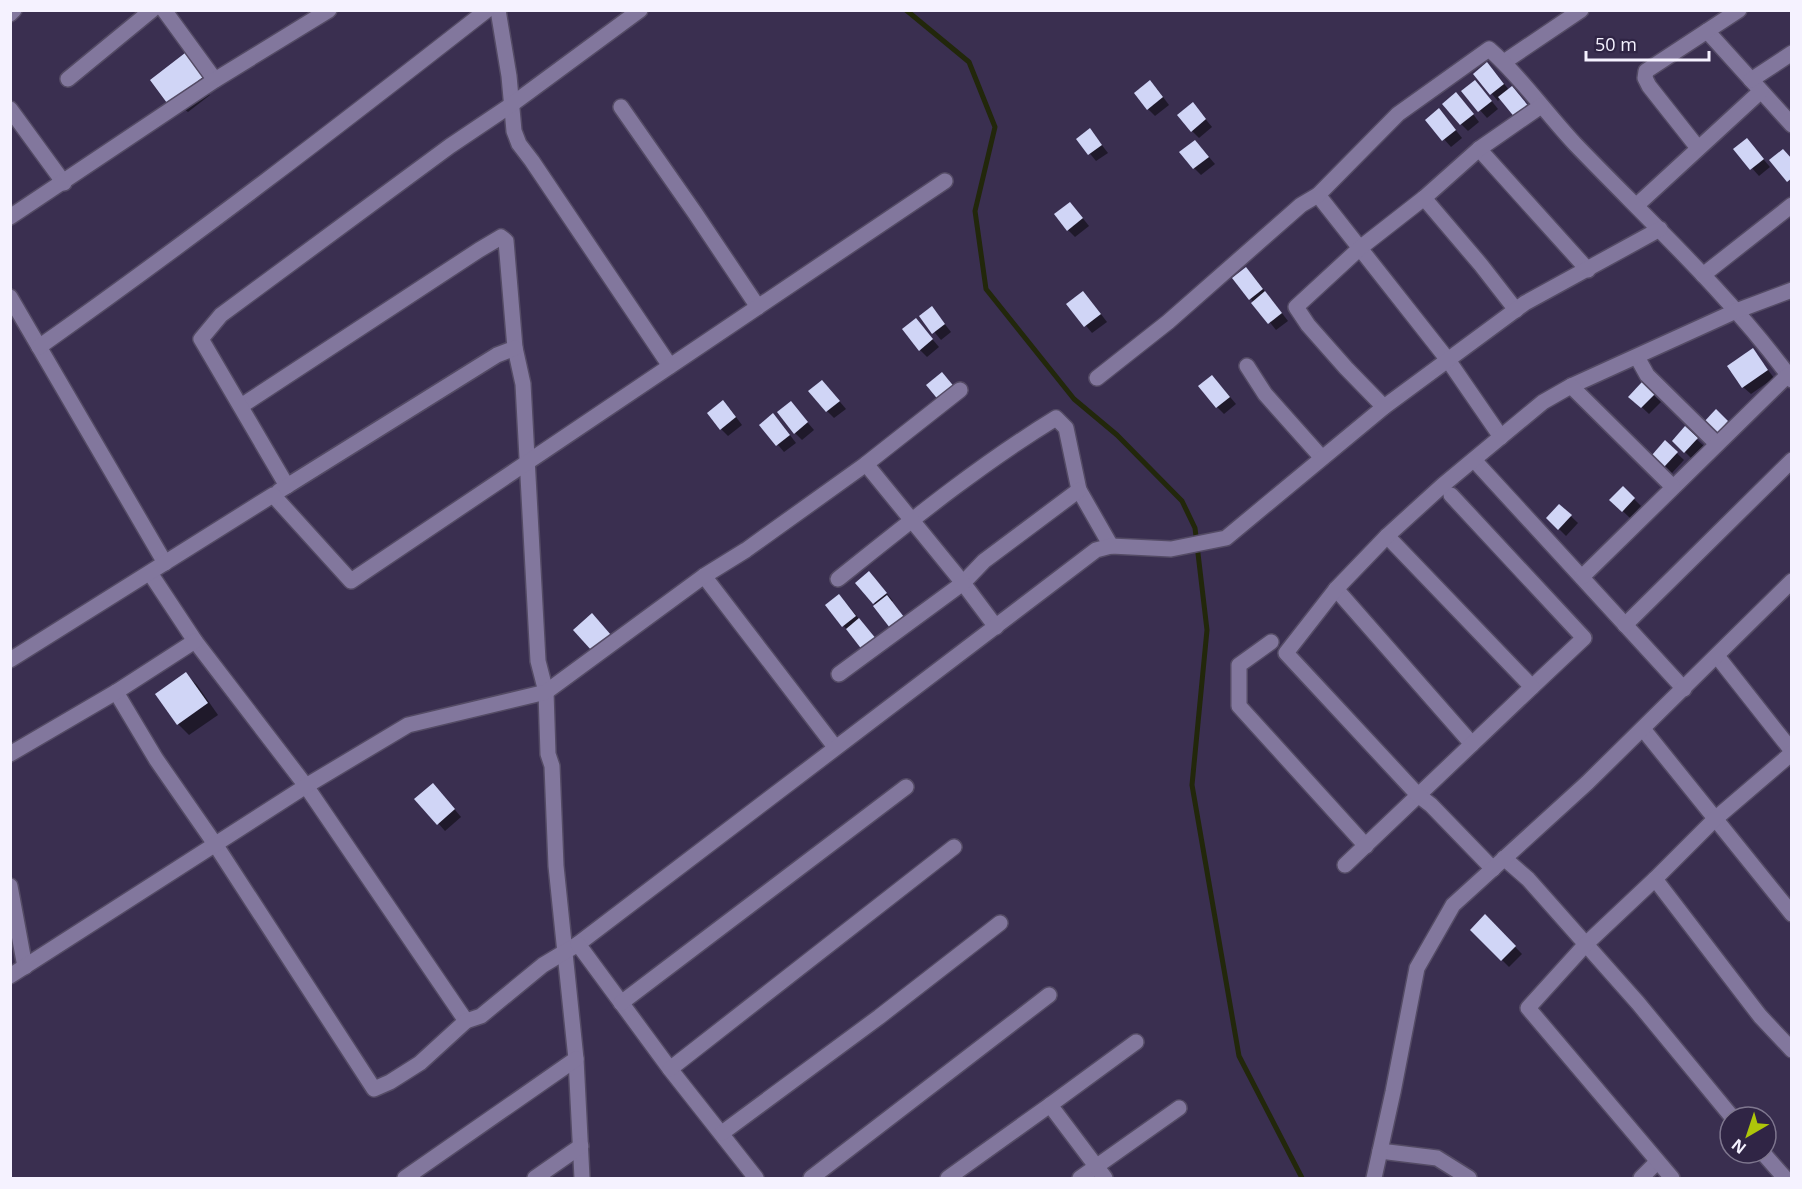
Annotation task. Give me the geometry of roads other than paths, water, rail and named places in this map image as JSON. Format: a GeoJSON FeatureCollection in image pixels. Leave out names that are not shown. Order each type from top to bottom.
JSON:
{"type":"FeatureCollection","features":[{"type":"Feature","properties":{"kind":"street"},"geometry":{"type":"LineString","coordinates":[[10,14],[14,10]]}},
{"type":"Feature","properties":{"kind":"street"},"geometry":{"type":"LineString","coordinates":[[68,79],[152,10]]}},
{"type":"Feature","properties":{"kind":"street"},"geometry":{"type":"LineString","coordinates":[[164,10],[215,80]]}},
{"type":"Feature","properties":{"kind":"street"},"geometry":{"type":"LineString","coordinates":[[10,217],[215,80],[329,10]]}},
{"type":"Feature","properties":{"kind":"street"},"geometry":{"type":"LineString","coordinates":[[39,347],[165,258],[487,10]]}},
{"type":"Feature","properties":{"kind":"street"},"geometry":{"type":"LineString","coordinates":[[498,10],[509,76],[514,131],[519,144],[670,366]]}},
{"type":"Feature","properties":{"kind":"street"},"geometry":{"type":"LineString","coordinates":[[287,486],[201,339],[221,315],[450,146],[511,105],[640,10]]}},
{"type":"Feature","properties":{"kind":"street"},"geometry":{"type":"LineString","coordinates":[[1504,62],[1581,10]]}},
{"type":"Feature","properties":{"kind":"street"},"geometry":{"type":"LineString","coordinates":[[1698,148],[1648,86],[1645,78],[1646,71],[1739,10]]}},
{"type":"Feature","properties":{"kind":"street"},"geometry":{"type":"LineString","coordinates":[[1707,31],[1791,125]]}},
{"type":"Feature","properties":{"kind":"street"},"geometry":{"type":"LineString","coordinates":[[1097,378],[1168,322],[1301,205],[1318,195],[1398,114],[1489,49],[1504,62],[1576,144],[1703,275],[1790,377],[1717,444],[1582,578]]}},
{"type":"Feature","properties":{"kind":"street"},"geometry":{"type":"LineString","coordinates":[[1637,205],[1698,148],[1756,86],[1791,53]]}},
{"type":"Feature","properties":{"kind":"street"},"geometry":{"type":"LineString","coordinates":[[1384,407],[1346,368],[1297,309],[1306,297],[1360,248],[1424,198],[1479,149],[1541,106]]}},
{"type":"Feature","properties":{"kind":"street"},"geometry":{"type":"LineString","coordinates":[[621,107],[758,307]]}},
{"type":"Feature","properties":{"kind":"street"},"geometry":{"type":"LineString","coordinates":[[10,110],[64,183]]}},
{"type":"Feature","properties":{"kind":"street"},"geometry":{"type":"LineString","coordinates":[[1479,149],[1588,270]]}},
{"type":"Feature","properties":{"kind":"street"},"geometry":{"type":"LineString","coordinates":[[273,495],[351,581],[945,181]]}},
{"type":"Feature","properties":{"kind":"street"},"geometry":{"type":"LineString","coordinates":[[1318,195],[1448,360],[1501,437]]}},
{"type":"Feature","properties":{"kind":"street"},"geometry":{"type":"LineString","coordinates":[[1424,198],[1516,310]]}},
{"type":"Feature","properties":{"kind":"street"},"geometry":{"type":"LineString","coordinates":[[1703,275],[1791,205]]}},
{"type":"Feature","properties":{"kind":"street"},"geometry":{"type":"LineString","coordinates":[[116,692],[156,759],[214,843],[374,1089],[420,1063],[466,1021],[481,1016],[543,965],[572,948],[835,747],[869,725],[1096,550],[1111,546],[1171,549],[1226,538],[1384,407],[1525,303],[1660,229]]}},
{"type":"Feature","properties":{"kind":"street"},"geometry":{"type":"LineString","coordinates":[[241,406],[501,237],[506,241],[515,348],[523,384],[538,661],[546,692],[556,866],[572,948],[582,1179]]}},
{"type":"Feature","properties":{"kind":"street"},"geometry":{"type":"LineString","coordinates":[[1493,869],[1419,795],[1286,653],[1335,589],[1387,536],[1443,485],[1543,402],[1571,386],[1736,311],[1791,290]]}},
{"type":"Feature","properties":{"kind":"street"},"geometry":{"type":"LineString","coordinates":[[10,297],[165,562]]}},
{"type":"Feature","properties":{"kind":"street"},"geometry":{"type":"LineString","coordinates":[[10,660],[497,355],[515,348]]}},
{"type":"Feature","properties":{"kind":"street"},"geometry":{"type":"LineString","coordinates":[[1637,357],[1647,375],[1717,444]]}},
{"type":"Feature","properties":{"kind":"street"},"geometry":{"type":"LineString","coordinates":[[1247,366],[1265,394],[1322,458]]}},
{"type":"Feature","properties":{"kind":"street"},"geometry":{"type":"LineString","coordinates":[[1571,386],[1673,488]]}},
{"type":"Feature","properties":{"kind":"street"},"geometry":{"type":"LineString","coordinates":[[10,975],[214,843],[408,725],[546,692],[704,576],[746,550],[866,464],[960,390]]}},
{"type":"Feature","properties":{"kind":"street"},"geometry":{"type":"LineString","coordinates":[[838,579],[912,520],[1020,440],[1056,418],[1066,428],[1078,490],[1111,546]]}},
{"type":"Feature","properties":{"kind":"street"},"geometry":{"type":"LineString","coordinates":[[1474,460],[1684,689]]}},
{"type":"Feature","properties":{"kind":"street"},"geometry":{"type":"LineString","coordinates":[[1625,625],[1791,460]]}},
{"type":"Feature","properties":{"kind":"street"},"geometry":{"type":"LineString","coordinates":[[866,464],[996,627]]}},
{"type":"Feature","properties":{"kind":"street"},"geometry":{"type":"LineString","coordinates":[[839,674],[963,583],[984,561],[1078,490]]}},
{"type":"Feature","properties":{"kind":"street"},"geometry":{"type":"LineString","coordinates":[[1345,865],[1584,638],[1451,495]]}},
{"type":"Feature","properties":{"kind":"street"},"geometry":{"type":"LineString","coordinates":[[1387,536],[1532,687]]}},
{"type":"Feature","properties":{"kind":"street"},"geometry":{"type":"LineString","coordinates":[[150,573],[195,641],[306,786],[466,1021]]}},
{"type":"Feature","properties":{"kind":"street"},"geometry":{"type":"LineString","coordinates":[[704,576],[835,747]]}},
{"type":"Feature","properties":{"kind":"street"},"geometry":{"type":"LineString","coordinates":[[1374,1179],[1417,968],[1453,905],[1587,783],[1791,581]]}},
{"type":"Feature","properties":{"kind":"street"},"geometry":{"type":"LineString","coordinates":[[1335,589],[1472,744]]}},
{"type":"Feature","properties":{"kind":"street"},"geometry":{"type":"LineString","coordinates":[[10,754],[116,692],[195,641]]}},
{"type":"Feature","properties":{"kind":"street"},"geometry":{"type":"LineString","coordinates":[[1271,642],[1239,665],[1239,706],[1366,846]]}},
{"type":"Feature","properties":{"kind":"street"},"geometry":{"type":"LineString","coordinates":[[1672,1179],[1528,1008],[1586,944],[1715,819],[1791,752],[1717,656]]}},
{"type":"Feature","properties":{"kind":"street"},"geometry":{"type":"LineString","coordinates":[[1643,729],[1791,914]]}},
{"type":"Feature","properties":{"kind":"street"},"geometry":{"type":"LineString","coordinates":[[621,1003],[906,787]]}},
{"type":"Feature","properties":{"kind":"street"},"geometry":{"type":"LineString","coordinates":[[670,1069],[954,847]]}},
{"type":"Feature","properties":{"kind":"street"},"geometry":{"type":"LineString","coordinates":[[1504,858],[1528,879],[1586,944],[1722,1105]]}},
{"type":"Feature","properties":{"kind":"street"},"geometry":{"type":"LineString","coordinates":[[1655,879],[1760,1016],[1791,1050]]}},
{"type":"Feature","properties":{"kind":"street"},"geometry":{"type":"LineString","coordinates":[[10,886],[25,967]]}},
{"type":"Feature","properties":{"kind":"street"},"geometry":{"type":"LineString","coordinates":[[722,1133],[879,1017],[1000,923]]}},
{"type":"Feature","properties":{"kind":"street"},"geometry":{"type":"LineString","coordinates":[[572,948],[621,1003],[722,1133],[750,1177]]}},
{"type":"Feature","properties":{"kind":"street"},"geometry":{"type":"LineString","coordinates":[[811,1179],[1049,995]]}},
{"type":"Feature","properties":{"kind":"street"},"geometry":{"type":"LineString","coordinates":[[948,1179],[1136,1042]]}},
{"type":"Feature","properties":{"kind":"street"},"geometry":{"type":"LineString","coordinates":[[405,1179],[576,1059]]}},
{"type":"Feature","properties":{"kind":"street"},"geometry":{"type":"LineString","coordinates":[[1050,1105],[1101,1173]]}},
{"type":"Feature","properties":{"kind":"street"},"geometry":{"type":"LineString","coordinates":[[1080,1179],[1101,1173],[1179,1108]]}},
{"type":"Feature","properties":{"kind":"street"},"geometry":{"type":"LineString","coordinates":[[535,1179],[581,1146]]}},
{"type":"Feature","properties":{"kind":"street"},"geometry":{"type":"LineString","coordinates":[[1380,1152],[1437,1158],[1469,1179]]}},
{"type":"Feature","properties":{"kind":"street"},"geometry":{"type":"LineString","coordinates":[[1641,1179],[1657,1162]]}},
{"type":"Feature","properties":{"kind":"street"},"geometry":{"type":"LineString","coordinates":[[1773,1165],[1785,1179]]}},
{"type":"Feature","properties":{"kind":"waterway"},"geometry":{"type":"LineString","coordinates":[[906,10],[969,62],[995,127],[975,211],[986,289],[1074,399],[1117,435],[1182,501],[1195,528],[1207,630],[1192,785],[1239,1056],[1302,1178]]}}]}
